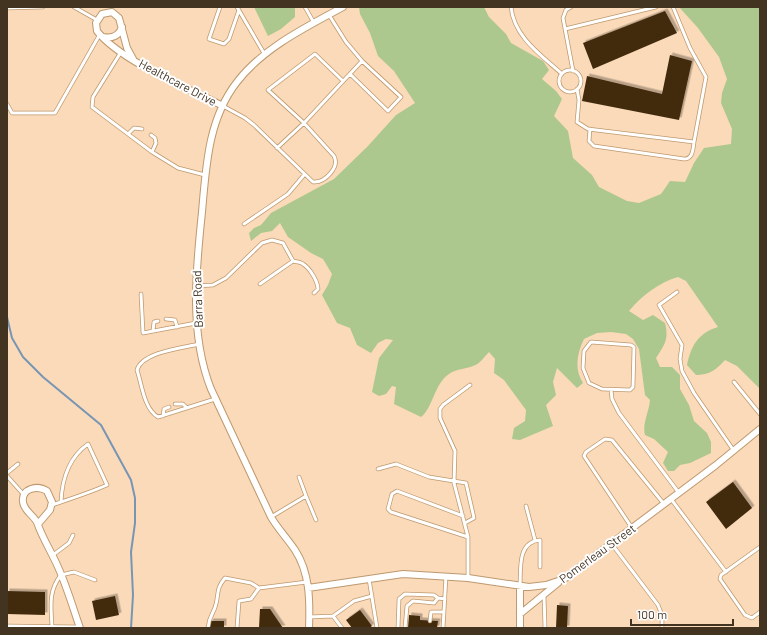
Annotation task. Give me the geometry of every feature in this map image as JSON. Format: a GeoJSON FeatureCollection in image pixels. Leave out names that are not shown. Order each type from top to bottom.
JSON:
{"type":"FeatureCollection","features":[{"type":"Feature","properties":{"kind":"street","name":"Barra Road"},"geometry":{"type":"LineString","coordinates":[[309,628],[308,585],[298,554],[271,517],[215,399],[204,369],[199,344],[196,286],[197,254],[205,175],[211,137],[222,106],[237,82],[265,55],[314,23],[343,7]]}},
{"type":"Feature","properties":{"kind":"street"},"geometry":{"type":"LineString","coordinates":[[110,12],[117,15],[121,21],[121,29],[118,34],[110,38],[100,34],[97,20],[102,14],[110,12]]}},
{"type":"Feature","properties":{"kind":"street","name":"Healthcare Drive"},"geometry":{"type":"LineString","coordinates":[[121,21],[127,48],[133,58]]}},
{"type":"Feature","properties":{"kind":"street","name":"Healthcare Drive"},"geometry":{"type":"LineString","coordinates":[[100,34],[121,52],[149,69],[222,106]]}},
{"type":"Feature","properties":{"kind":"street","name":"Pomerleau Street"},"geometry":{"type":"LineString","coordinates":[[308,585],[403,574],[468,578],[520,586],[540,586],[564,579],[734,451],[760,429]]}},
{"type":"Feature","properties":{"kind":"street"},"geometry":{"type":"LineString","coordinates":[[38,524],[52,505],[49,494],[42,488],[31,489],[24,495],[23,502],[25,508],[38,524],[61,575],[79,628]]}},
{"type":"Feature","properties":{"kind":"street"},"geometry":{"type":"LineString","coordinates":[[520,614],[564,579]]}},
{"type":"Feature","properties":{"kind":"street"},"geometry":{"type":"LineString","coordinates":[[520,586],[520,628]]}},
{"type":"Feature","properties":{"kind":"lane"},"geometry":{"type":"LineString","coordinates":[[7,8],[43,7]]}},
{"type":"Feature","properties":{"kind":"lane"},"geometry":{"type":"LineString","coordinates":[[74,7],[97,20]]}},
{"type":"Feature","properties":{"kind":"lane"},"geometry":{"type":"LineString","coordinates":[[220,7],[209,39],[224,44],[230,39],[238,9]]}},
{"type":"Feature","properties":{"kind":"lane"},"geometry":{"type":"LineString","coordinates":[[305,7],[314,23]]}},
{"type":"Feature","properties":{"kind":"lane"},"geometry":{"type":"LineString","coordinates":[[511,7],[516,28],[523,38],[562,74]]}},
{"type":"Feature","properties":{"kind":"lane"},"geometry":{"type":"LineString","coordinates":[[571,7],[563,14],[573,71]]}},
{"type":"Feature","properties":{"kind":"lane"},"geometry":{"type":"LineString","coordinates":[[565,28],[656,7]]}},
{"type":"Feature","properties":{"kind":"lane"},"geometry":{"type":"LineString","coordinates":[[590,129],[589,141],[594,146],[684,159],[688,158],[693,152],[706,77],[690,48],[672,7]]}},
{"type":"Feature","properties":{"kind":"lane"},"geometry":{"type":"LineString","coordinates":[[238,9],[265,55]]}},
{"type":"Feature","properties":{"kind":"lane"},"geometry":{"type":"LineString","coordinates":[[329,15],[346,42],[362,61],[401,97],[388,111],[350,74]]}},
{"type":"Feature","properties":{"kind":"lane"},"geometry":{"type":"LineString","coordinates":[[7,104],[12,113],[55,113],[66,90],[100,34]]}},
{"type":"Feature","properties":{"kind":"lane"},"geometry":{"type":"LineString","coordinates":[[121,52],[93,97],[91,104],[94,110],[152,152],[182,170],[205,175]]}},
{"type":"Feature","properties":{"kind":"lane"},"geometry":{"type":"LineString","coordinates":[[222,106],[245,118],[304,175],[313,182],[320,182],[333,169],[337,161],[331,152],[304,123],[268,90],[315,54],[343,81]]}},
{"type":"Feature","properties":{"kind":"lane"},"geometry":{"type":"LineString","coordinates":[[277,148],[304,123],[362,61]]}},
{"type":"Feature","properties":{"kind":"lane"},"geometry":{"type":"LineString","coordinates":[[568,70],[573,71],[577,73],[580,79],[580,86],[576,89],[568,91],[562,87],[560,80],[562,74],[568,70]]}},
{"type":"Feature","properties":{"kind":"lane"},"geometry":{"type":"LineString","coordinates":[[576,89],[579,100],[577,122],[590,129],[694,142]]}},
{"type":"Feature","properties":{"kind":"lane"},"geometry":{"type":"LineString","coordinates":[[128,134],[134,128],[142,129]]}},
{"type":"Feature","properties":{"kind":"lane"},"geometry":{"type":"LineString","coordinates":[[151,135],[155,138],[156,144],[152,152]]}},
{"type":"Feature","properties":{"kind":"lane"},"geometry":{"type":"LineString","coordinates":[[244,224],[288,194],[304,175]]}},
{"type":"Feature","properties":{"kind":"lane"},"geometry":{"type":"LineString","coordinates":[[196,286],[213,285],[226,278],[262,243],[272,240],[283,243],[293,262]]}},
{"type":"Feature","properties":{"kind":"lane"},"geometry":{"type":"LineString","coordinates":[[260,284],[293,262],[303,263],[308,268],[318,285],[318,290],[314,293]]}},
{"type":"Feature","properties":{"kind":"lane"},"geometry":{"type":"LineString","coordinates":[[677,292],[659,305],[682,345],[680,359],[682,371],[694,393],[734,451]]}},
{"type":"Feature","properties":{"kind":"lane"},"geometry":{"type":"LineString","coordinates":[[141,294],[143,333],[198,323]]}},
{"type":"Feature","properties":{"kind":"lane"},"geometry":{"type":"LineString","coordinates":[[166,320],[175,320],[177,327]]}},
{"type":"Feature","properties":{"kind":"lane"},"geometry":{"type":"LineString","coordinates":[[153,331],[154,322],[158,321]]}},
{"type":"Feature","properties":{"kind":"lane"},"geometry":{"type":"LineString","coordinates":[[591,342],[631,345],[634,347],[633,387],[627,390],[611,390],[594,386],[584,374],[584,351],[591,342]]}},
{"type":"Feature","properties":{"kind":"lane"},"geometry":{"type":"LineString","coordinates":[[199,344],[148,357],[139,364],[138,370],[148,408],[158,417],[215,399]]}},
{"type":"Feature","properties":{"kind":"lane"},"geometry":{"type":"LineString","coordinates":[[734,382],[760,414]]}},
{"type":"Feature","properties":{"kind":"lane"},"geometry":{"type":"LineString","coordinates":[[468,578],[468,538],[454,483],[455,452],[440,418],[440,409],[443,405],[470,385]]}},
{"type":"Feature","properties":{"kind":"lane"},"geometry":{"type":"LineString","coordinates":[[611,390],[612,400],[619,413],[679,493]]}},
{"type":"Feature","properties":{"kind":"lane"},"geometry":{"type":"LineString","coordinates":[[175,404],[183,404],[187,408]]}},
{"type":"Feature","properties":{"kind":"lane"},"geometry":{"type":"LineString","coordinates":[[162,416],[164,409],[169,406]]}},
{"type":"Feature","properties":{"kind":"lane"},"geometry":{"type":"LineString","coordinates":[[632,528],[584,456],[586,452],[605,439],[612,440],[664,504]]}},
{"type":"Feature","properties":{"kind":"lane"},"geometry":{"type":"LineString","coordinates":[[52,505],[61,502],[107,485],[88,444],[82,448],[65,474],[61,502]]}},
{"type":"Feature","properties":{"kind":"lane"},"geometry":{"type":"LineString","coordinates":[[7,472],[18,464]]}},
{"type":"Feature","properties":{"kind":"lane"},"geometry":{"type":"LineString","coordinates":[[378,469],[396,464],[429,477],[454,483],[466,484],[468,486],[474,518],[465,523]]}},
{"type":"Feature","properties":{"kind":"lane"},"geometry":{"type":"LineString","coordinates":[[7,476],[24,495]]}},
{"type":"Feature","properties":{"kind":"lane"},"geometry":{"type":"LineString","coordinates":[[299,477],[316,520]]}},
{"type":"Feature","properties":{"kind":"lane"},"geometry":{"type":"LineString","coordinates":[[463,516],[397,491],[392,494],[388,509],[391,512],[468,538]]}},
{"type":"Feature","properties":{"kind":"lane"},"geometry":{"type":"LineString","coordinates":[[271,517],[306,496]]}},
{"type":"Feature","properties":{"kind":"lane"},"geometry":{"type":"LineString","coordinates":[[671,499],[726,572]]}},
{"type":"Feature","properties":{"kind":"lane"},"geometry":{"type":"LineString","coordinates":[[526,506],[535,540]]}},
{"type":"Feature","properties":{"kind":"lane"},"geometry":{"type":"LineString","coordinates":[[52,555],[69,543],[73,536]]}},
{"type":"Feature","properties":{"kind":"lane"},"geometry":{"type":"LineString","coordinates":[[520,586],[523,550],[530,542],[535,540],[540,540],[540,567]]}},
{"type":"Feature","properties":{"kind":"lane"},"geometry":{"type":"LineString","coordinates":[[611,544],[658,605],[662,615],[662,628]]}},
{"type":"Feature","properties":{"kind":"lane"},"geometry":{"type":"LineString","coordinates":[[760,547],[721,575],[722,583],[745,616],[752,618],[760,612]]}},
{"type":"Feature","properties":{"kind":"lane"},"geometry":{"type":"LineString","coordinates":[[52,627],[52,590],[61,575],[74,572],[95,580]]}},
{"type":"Feature","properties":{"kind":"lane"},"geometry":{"type":"LineString","coordinates":[[443,628],[446,576]]}},
{"type":"Feature","properties":{"kind":"lane"},"geometry":{"type":"LineString","coordinates":[[208,628],[209,617],[216,605],[218,587],[225,578],[252,583],[259,588],[308,585]]}},
{"type":"Feature","properties":{"kind":"lane"},"geometry":{"type":"LineString","coordinates":[[369,578],[377,628]]}},
{"type":"Feature","properties":{"kind":"lane"},"geometry":{"type":"LineString","coordinates":[[237,628],[239,601],[251,599],[259,588]]}},
{"type":"Feature","properties":{"kind":"lane"},"geometry":{"type":"LineString","coordinates":[[398,628],[399,598],[405,594],[434,595],[438,598],[445,599]]}},
{"type":"Feature","properties":{"kind":"lane"},"geometry":{"type":"LineString","coordinates":[[544,594],[545,628]]}},
{"type":"Feature","properties":{"kind":"lane"},"geometry":{"type":"LineString","coordinates":[[309,617],[333,616],[354,601],[372,596]]}},
{"type":"Feature","properties":{"kind":"lane"},"geometry":{"type":"LineString","coordinates":[[405,628],[407,606],[413,601],[434,603],[438,598]]}},
{"type":"Feature","properties":{"kind":"lane"},"geometry":{"type":"LineString","coordinates":[[430,620],[431,612],[444,612]]}},
{"type":"Feature","properties":{"kind":"lane"},"geometry":{"type":"LineString","coordinates":[[333,616],[342,628]]}},
{"type":"Feature","properties":{"kind":"lane"},"geometry":{"type":"LineString","coordinates":[[7,626],[79,628]]}},
{"type":"Feature","properties":{"kind":"green space"},"geometry":{"type":"Polygon","coordinates":[[[254,7],[295,7],[295,17],[281,29],[268,36],[254,7]]]}},
{"type":"Feature","properties":{"kind":"green space"},"geometry":{"type":"Polygon","coordinates":[[[359,7],[484,7],[489,17],[506,34],[511,43],[543,61],[549,70],[542,79],[556,91],[562,99],[554,116],[568,131],[573,158],[592,175],[599,187],[627,201],[639,203],[661,194],[670,181],[685,182],[694,163],[704,148],[731,144],[732,129],[721,103],[722,93],[727,79],[719,57],[698,28],[679,7],[760,7],[760,389],[737,366],[725,360],[712,371],[701,375],[696,375],[687,365],[696,341],[705,333],[718,327],[686,281],[678,277],[664,282],[645,295],[629,311],[643,320],[653,315],[665,323],[667,333],[665,341],[656,358],[660,367],[672,367],[680,375],[680,389],[689,405],[694,421],[707,433],[711,442],[711,453],[690,463],[680,465],[674,471],[668,471],[663,463],[668,452],[654,439],[645,435],[644,431],[650,400],[645,395],[639,349],[633,339],[626,334],[611,332],[597,333],[584,339],[578,355],[578,372],[583,383],[577,388],[557,368],[553,382],[556,395],[546,405],[553,426],[520,440],[512,439],[514,428],[525,421],[526,410],[504,380],[494,373],[495,359],[489,352],[480,362],[475,365],[455,371],[444,378],[428,408],[421,417],[394,404],[396,387],[392,386],[386,394],[379,396],[372,392],[379,358],[393,340],[386,339],[378,343],[371,353],[357,345],[350,328],[337,323],[322,295],[332,274],[323,259],[311,253],[288,237],[280,223],[272,231],[261,233],[251,241],[249,233],[254,228],[261,225],[271,213],[334,179],[368,146],[396,115],[415,103],[394,71],[378,56],[370,33],[360,14],[359,7]]]}},
{"type":"Feature","properties":{"kind":"building"},"geometry":{"type":"Polygon","coordinates":[[[665,11],[677,33],[593,69],[583,43],[665,11]]]}},
{"type":"Feature","properties":{"kind":"building"},"geometry":{"type":"Polygon","coordinates":[[[670,55],[692,61],[679,120],[582,101],[587,76],[662,94],[670,55]]]}},
{"type":"Feature","properties":{"kind":"building"},"geometry":{"type":"Polygon","coordinates":[[[733,482],[752,508],[726,529],[706,502],[733,482]]]}},
{"type":"Feature","properties":{"kind":"building"},"geometry":{"type":"Polygon","coordinates":[[[7,591],[45,592],[45,615],[7,614],[7,591]]]}},
{"type":"Feature","properties":{"kind":"building"},"geometry":{"type":"Polygon","coordinates":[[[115,596],[119,615],[96,620],[92,601],[115,596]]]}},
{"type":"Feature","properties":{"kind":"building"},"geometry":{"type":"Polygon","coordinates":[[[557,605],[568,606],[567,628],[556,628],[557,605]]]}},
{"type":"Feature","properties":{"kind":"building"},"geometry":{"type":"Polygon","coordinates":[[[260,609],[270,609],[283,628],[259,628],[260,609]]]}},
{"type":"Feature","properties":{"kind":"building"},"geometry":{"type":"Polygon","coordinates":[[[360,610],[372,626],[369,628],[352,628],[346,620],[360,610]]]}},
{"type":"Feature","properties":{"kind":"building"},"geometry":{"type":"Polygon","coordinates":[[[409,615],[420,616],[420,620],[438,621],[437,628],[408,628],[409,615]]]}},
{"type":"Feature","properties":{"kind":"building"},"geometry":{"type":"Polygon","coordinates":[[[211,621],[224,621],[224,628],[208,628],[211,621]]]}},
{"type":"Feature","properties":{"kind":"waterway"},"geometry":{"type":"LineString","coordinates":[[7,317],[12,338],[23,357],[43,377],[101,425],[131,480],[135,498],[135,523],[131,552],[133,595],[131,628]]}}]}
